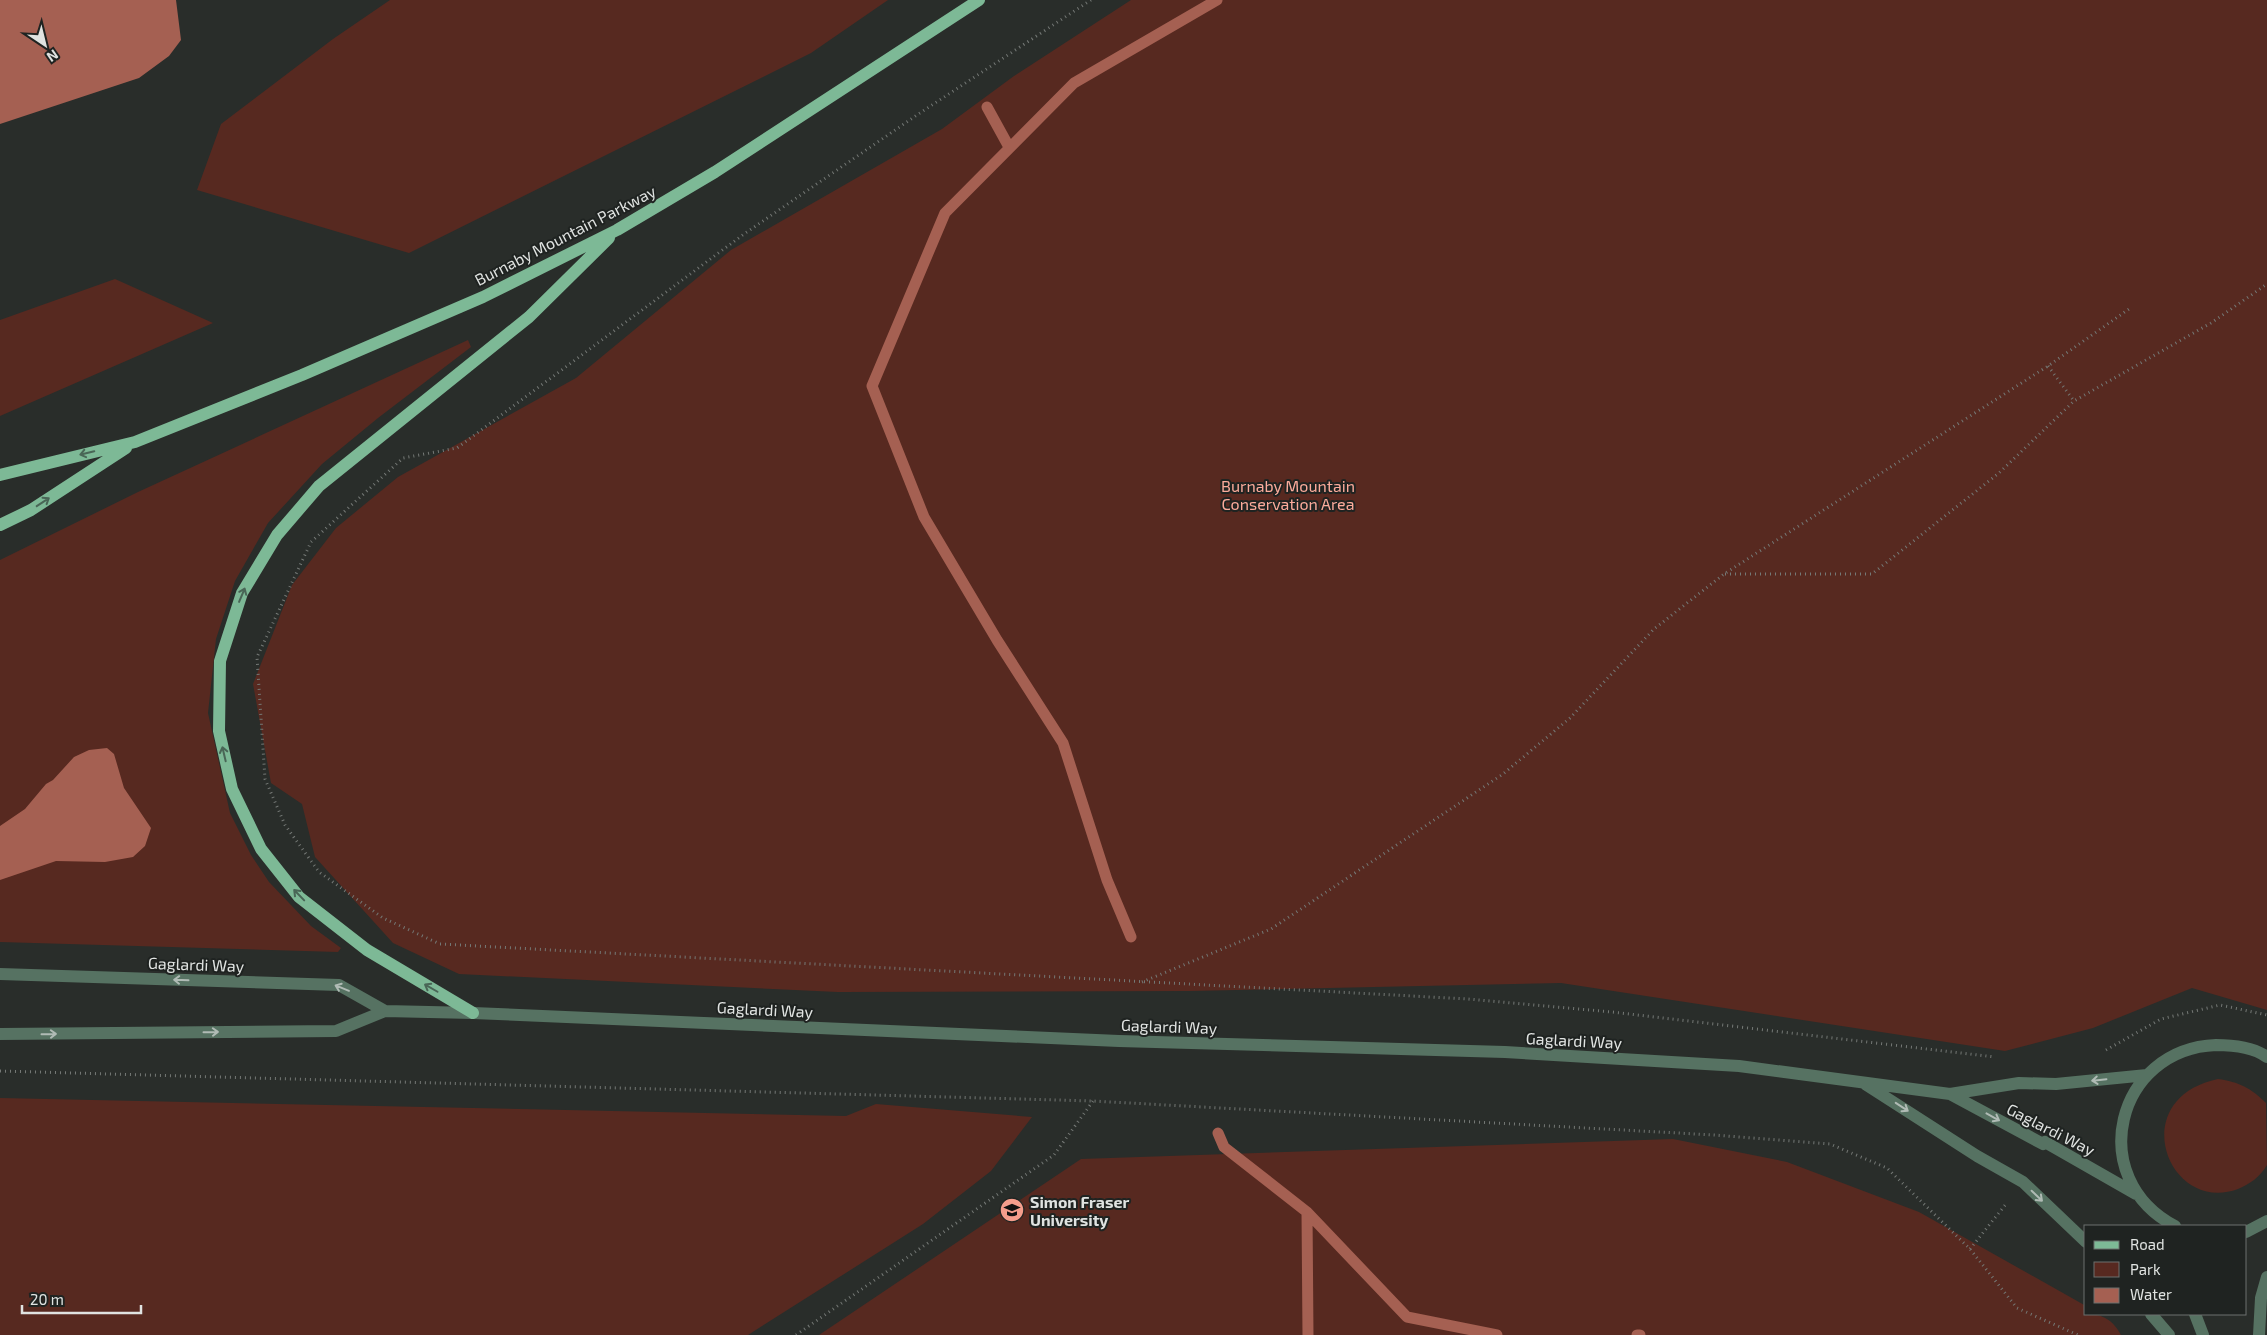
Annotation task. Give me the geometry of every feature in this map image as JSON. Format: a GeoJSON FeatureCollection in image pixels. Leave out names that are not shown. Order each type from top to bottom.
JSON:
{"type":"FeatureCollection","features":[{"type":"Feature","properties":{"kind":"main road","name":"Burnaby Mountain Parkway"},"geometry":{"type":"LineString","coordinates":[[0,475],[135,442],[302,375],[483,297],[617,230],[715,172],[979,0]]}},
{"type":"Feature","properties":{"kind":"main road"},"geometry":{"type":"LineString","coordinates":[[473,1013],[367,950],[299,897],[261,849],[232,789],[219,731],[220,661],[242,593],[277,535],[319,486],[529,318],[617,230]]}},
{"type":"Feature","properties":{"kind":"main road","name":"Burnaby Mountain Parkway"},"geometry":{"type":"LineString","coordinates":[[0,525],[31,510],[135,442]]}},
{"type":"Feature","properties":{"kind":"street","name":"Gaglardi Way"},"geometry":{"type":"LineString","coordinates":[[0,974],[339,985],[385,1011]]}},
{"type":"Feature","properties":{"kind":"street","name":"Gaglardi Way"},"geometry":{"type":"LineString","coordinates":[[0,1034],[336,1031],[385,1011],[473,1013],[1119,1041],[1505,1052],[1739,1066],[1950,1094],[2018,1083],[2056,1084],[2147,1075]]}},
{"type":"Feature","properties":{"kind":"street"},"geometry":{"type":"LineString","coordinates":[[2160,1222],[2136,1194],[2123,1165],[2120,1133],[2129,1101],[2147,1075],[2171,1056],[2200,1046],[2231,1045],[2261,1053],[2267,1057]]}},
{"type":"Feature","properties":{"kind":"street"},"geometry":{"type":"LineString","coordinates":[[1860,1081],[1977,1156],[2023,1182],[2084,1240]]}},
{"type":"Feature","properties":{"kind":"street","name":"Gaglardi Way"},"geometry":{"type":"LineString","coordinates":[[1950,1094],[2043,1144],[2045,1142],[2136,1194]]}},
{"type":"Feature","properties":{"kind":"street"},"geometry":{"type":"LineString","coordinates":[[2247,1231],[2267,1221]]}},
{"type":"Feature","properties":{"kind":"street"},"geometry":{"type":"LineString","coordinates":[[2259,1335],[2261,1298],[2267,1277]]}},
{"type":"Feature","properties":{"kind":"street"},"geometry":{"type":"LineString","coordinates":[[2152,1315],[2169,1335]]}},
{"type":"Feature","properties":{"kind":"street"},"geometry":{"type":"LineString","coordinates":[[2195,1315],[2203,1335]]}},
{"type":"Feature","properties":{"kind":"path"},"geometry":{"type":"LineString","coordinates":[[1091,0],[917,115],[744,234],[458,448],[403,458],[311,542],[257,657],[265,779],[285,825],[319,872],[383,918],[440,944],[1487,1001],[1612,1012],[2001,1058]]}},
{"type":"Feature","properties":{"kind":"path"},"geometry":{"type":"LineString","coordinates":[[1724,574],[1872,574],[1999,473],[2074,401],[2211,323],[2267,284]]}},
{"type":"Feature","properties":{"kind":"path"},"geometry":{"type":"LineString","coordinates":[[1139,983],[1271,929],[1503,774],[1570,718],[1654,629],[1724,574],[2048,366],[2129,309]]}},
{"type":"Feature","properties":{"kind":"path"},"geometry":{"type":"LineString","coordinates":[[2048,366],[2074,401]]}},
{"type":"Feature","properties":{"kind":"path"},"geometry":{"type":"LineString","coordinates":[[2100,1052],[2109,1050],[2161,1020],[2220,1005],[2267,1015]]}},
{"type":"Feature","properties":{"kind":"path"},"geometry":{"type":"LineString","coordinates":[[0,1070],[1093,1101],[1714,1134],[1830,1144],[1887,1168],[1970,1249],[2017,1308],[2078,1335]]}},
{"type":"Feature","properties":{"kind":"path"},"geometry":{"type":"LineString","coordinates":[[796,1335],[1054,1155],[1093,1101]]}},
{"type":"Feature","properties":{"kind":"green space"},"geometry":{"type":"Polygon","coordinates":[[[390,0],[888,0],[811,53],[409,253],[197,190],[221,124],[333,39],[390,0]]]}},
{"type":"Feature","properties":{"kind":"green space","name":"Burnaby Mountain Conservation Area"},"geometry":{"type":"Polygon","coordinates":[[[1131,0],[2267,0],[2267,1010],[2192,988],[2093,1028],[2005,1051],[1561,983],[1190,991],[838,992],[459,974],[393,943],[315,857],[302,804],[271,783],[253,684],[292,585],[336,528],[398,477],[576,378],[731,250],[942,129],[1014,76],[1131,0]]]}},
{"type":"Feature","properties":{"kind":"green space"},"geometry":{"type":"Polygon","coordinates":[[[115,279],[213,323],[0,416],[0,320],[115,279]]]}},
{"type":"Feature","properties":{"kind":"green space"},"geometry":{"type":"Polygon","coordinates":[[[468,340],[471,347],[378,418],[322,464],[268,523],[235,581],[216,639],[208,713],[230,813],[251,855],[269,882],[311,926],[341,948],[338,952],[0,942],[0,560],[138,492],[468,340]]]}},
{"type":"Feature","properties":{"kind":"green space"},"geometry":{"type":"Polygon","coordinates":[[[2218,1079],[2244,1086],[2266,1103],[2267,1165],[2258,1177],[2242,1187],[2213,1193],[2192,1186],[2176,1171],[2166,1151],[2165,1129],[2172,1108],[2189,1091],[2218,1079]]]}},
{"type":"Feature","properties":{"kind":"green space"},"geometry":{"type":"Polygon","coordinates":[[[0,1098],[846,1116],[876,1104],[1032,1117],[991,1171],[923,1224],[748,1335],[0,1335],[0,1098]]]}},
{"type":"Feature","properties":{"kind":"green space"},"geometry":{"type":"Polygon","coordinates":[[[1673,1139],[1787,1162],[1919,1212],[2084,1305],[2084,1315],[2098,1315],[2107,1319],[2115,1325],[2121,1335],[819,1335],[1081,1159],[1673,1139]]]}},
{"type":"Feature","properties":{"kind":"water"},"geometry":{"type":"Polygon","coordinates":[[[0,0],[176,0],[181,40],[169,56],[139,78],[0,124],[0,0]]]}},
{"type":"Feature","properties":{"kind":"water"},"geometry":{"type":"Polygon","coordinates":[[[107,748],[114,754],[124,788],[151,828],[145,846],[133,857],[105,862],[56,861],[0,880],[0,826],[25,809],[46,784],[53,780],[74,757],[89,750],[107,748]]]}},
{"type":"Feature","properties":{"kind":"waterway"},"geometry":{"type":"LineString","coordinates":[[1131,937],[1107,880],[1063,743],[997,640],[924,517],[872,386],[945,213],[1074,83],[1217,0]]}},
{"type":"Feature","properties":{"kind":"waterway"},"geometry":{"type":"LineString","coordinates":[[987,107],[1009,147]]}},
{"type":"Feature","properties":{"kind":"waterway"},"geometry":{"type":"LineString","coordinates":[[1218,1133],[1224,1147],[1307,1212],[1407,1317],[1497,1335]]}},
{"type":"Feature","properties":{"kind":"waterway"},"geometry":{"type":"LineString","coordinates":[[1307,1212],[1308,1335]]}},
{"type":"Feature","properties":{"kind":"place","name":"Simon Fraser University"},"geometry":{"type":"Point","coordinates":[1012,1210]}}]}
